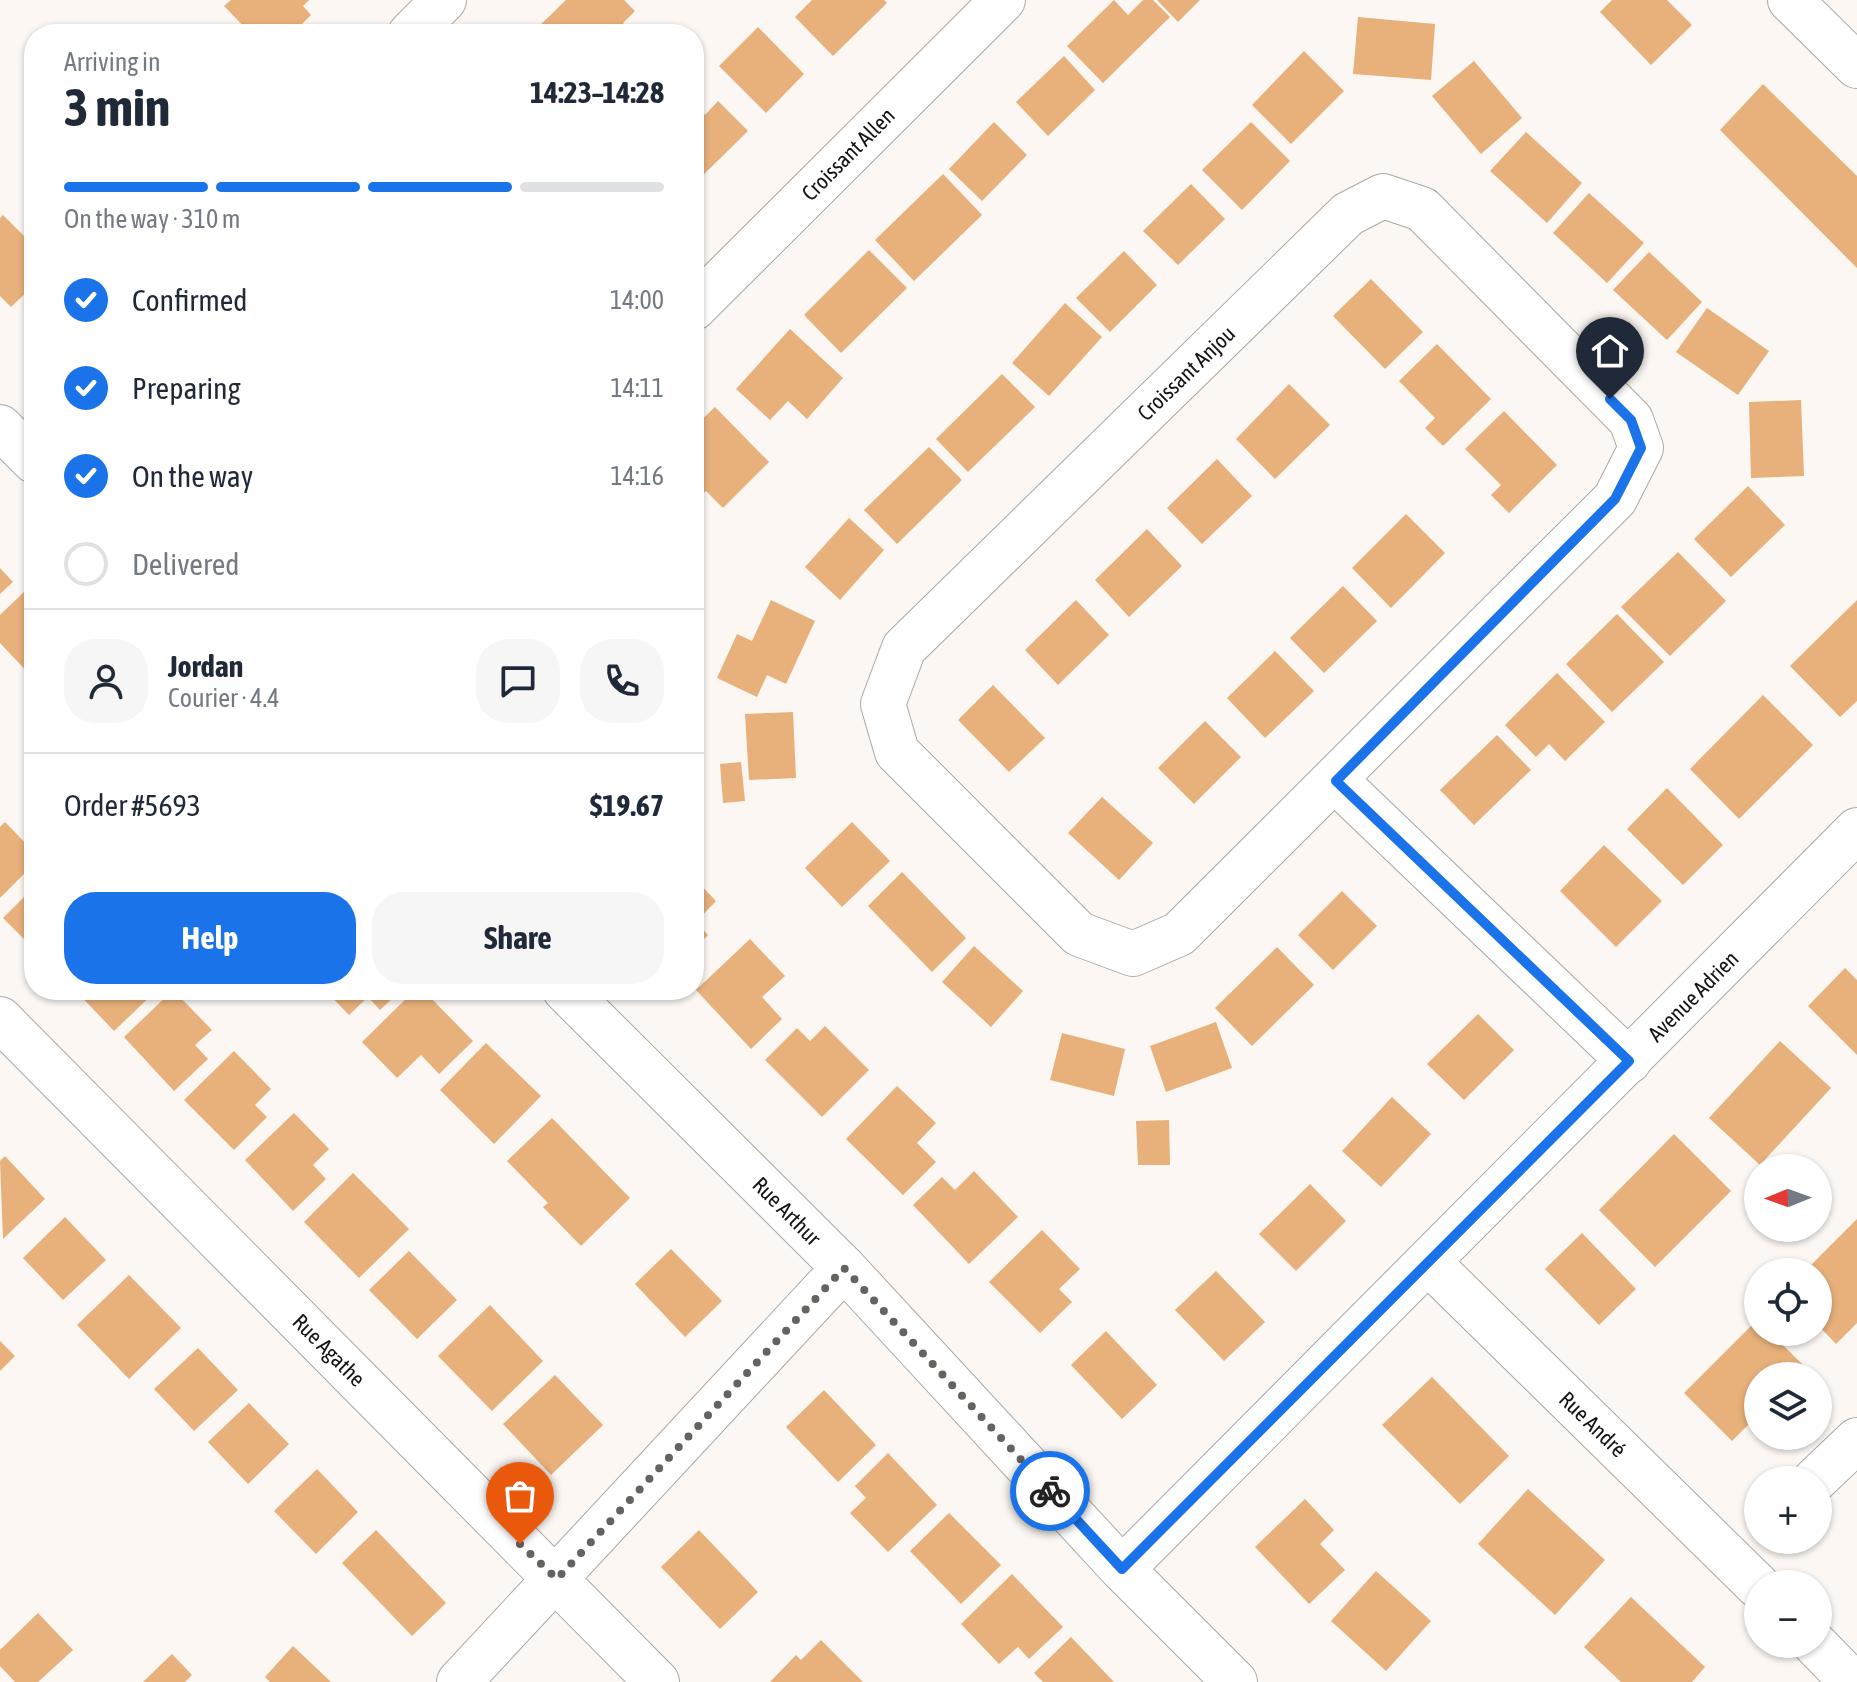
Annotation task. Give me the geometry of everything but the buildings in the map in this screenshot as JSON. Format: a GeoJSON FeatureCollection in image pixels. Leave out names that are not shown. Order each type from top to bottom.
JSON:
{"type":"FeatureCollection","features":[{"type":"Feature","properties":{"kind":"street"},"geometry":{"type":"LineString","coordinates":[[420,24],[444,0]]}},
{"type":"Feature","properties":{"kind":"street","name":"Croissant Allen"},"geometry":{"type":"LineString","coordinates":[[704,298],[1003,0]]}},
{"type":"Feature","properties":{"kind":"street"},"geometry":{"type":"LineString","coordinates":[[1790,0],[1857,66]]}},
{"type":"Feature","properties":{"kind":"street","name":"Croissant Anjou"},"geometry":{"type":"LineString","coordinates":[[1383,196],[1422,209],[1631,420],[1641,448],[1615,499],[1336,781],[1179,934],[1133,954],[1079,934],[897,752],[883,704],[904,648],[1348,214],[1383,196]]}},
{"type":"Feature","properties":{"kind":"street"},"geometry":{"type":"LineString","coordinates":[[0,427],[24,451]]}},
{"type":"Feature","properties":{"kind":"street"},"geometry":{"type":"LineString","coordinates":[[1336,781],[1629,1061]]}},
{"type":"Feature","properties":{"kind":"street","name":"Avenue Adrien"},"geometry":{"type":"LineString","coordinates":[[1122,1569],[1857,830]]}},
{"type":"Feature","properties":{"kind":"street","name":"Rue Arthur"},"geometry":{"type":"LineString","coordinates":[[575,1000],[844,1268],[1122,1569],[1235,1682]]}},
{"type":"Feature","properties":{"kind":"street","name":"Rue Agathe"},"geometry":{"type":"LineString","coordinates":[[0,1019],[657,1682]]}},
{"type":"Feature","properties":{"kind":"street","name":"Rue André"},"geometry":{"type":"LineString","coordinates":[[1428,1262],[1749,1560]]}},
{"type":"Feature","properties":{"kind":"street"},"geometry":{"type":"LineString","coordinates":[[459,1682],[844,1268]]}},
{"type":"Feature","properties":{"kind":"street"},"geometry":{"type":"LineString","coordinates":[[1830,1466],[1857,1440]]}},
{"type":"Feature","properties":{"kind":"street"},"geometry":{"type":"LineString","coordinates":[[1829,1658],[1852,1682]]}},
{"type":"Feature","properties":{"kind":"way so far"},"geometry":{"type":"LineString","coordinates":[[520,1544],[557,1579],[844,1268],[1050,1491]]}},
{"type":"Feature","properties":{"kind":"route"},"geometry":{"type":"LineString","coordinates":[[1050,1491],[1122,1569],[1629,1061],[1336,781],[1615,499],[1641,448],[1631,420],[1610,399]]}}]}
